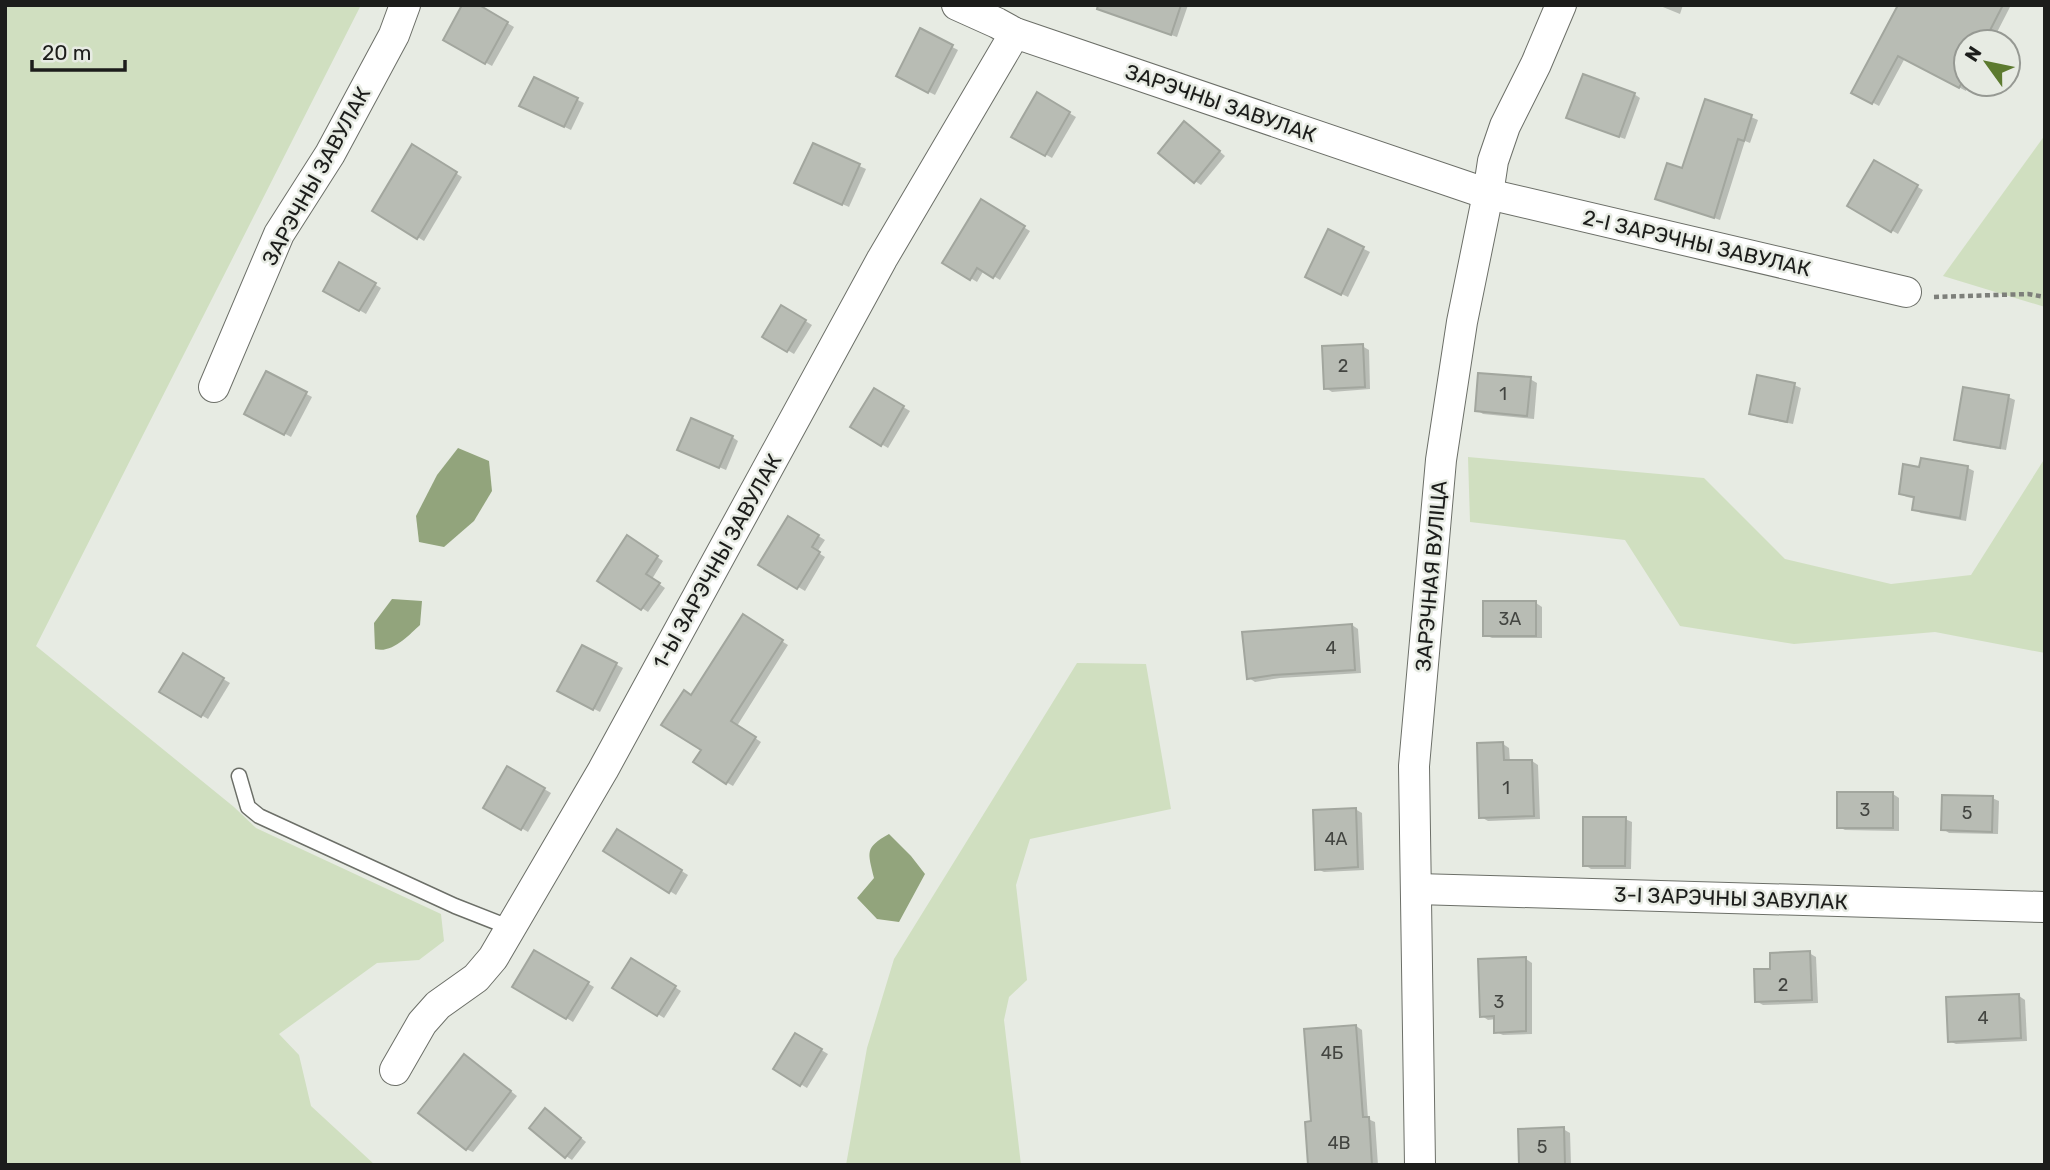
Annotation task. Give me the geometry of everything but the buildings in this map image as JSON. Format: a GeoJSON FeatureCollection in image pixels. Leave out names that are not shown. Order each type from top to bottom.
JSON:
{"type":"FeatureCollection","features":[{"type":"Feature","properties":{"kind":"street","name":"ЗАРЭЧНЫ ЗАВУЛАК"},"geometry":{"type":"LineString","coordinates":[[214,387],[279,234],[330,154],[394,35],[405,5]]}},
{"type":"Feature","properties":{"kind":"street","name":"ЗАРЭЧНЫ ЗАВУЛАК"},"geometry":{"type":"LineString","coordinates":[[957,5],[1015,33],[1488,194]]}},
{"type":"Feature","properties":{"kind":"street","name":"ЗАРЭЧНАЯ ВУЛІЦА"},"geometry":{"type":"LineString","coordinates":[[1420,1165],[1414,766],[1441,460],[1461,322],[1493,161],[1505,126],[1561,5]]}},
{"type":"Feature","properties":{"kind":"street","name":"1-Ы ЗАРЭЧНЫ ЗАВУЛАК"},"geometry":{"type":"LineString","coordinates":[[395,1070],[422,1023],[438,1005],[476,978],[493,958],[511,928],[603,770],[882,259],[1015,33]]}},
{"type":"Feature","properties":{"kind":"street","name":"2-І ЗАРЭЧНЫ ЗАВУЛАК"},"geometry":{"type":"LineString","coordinates":[[1488,194],[1906,292]]}},
{"type":"Feature","properties":{"kind":"street","name":"3-І ЗАРЭЧНЫ ЗАВУЛАК"},"geometry":{"type":"LineString","coordinates":[[1417,889],[2045,906]]}},
{"type":"Feature","properties":{"kind":"lane"},"geometry":{"type":"LineString","coordinates":[[239,776],[248,807],[259,816],[455,906],[511,928]]}},
{"type":"Feature","properties":{"kind":"path"},"geometry":{"type":"LineString","coordinates":[[1906,292],[1939,298],[2028,294],[2045,298]]}},
{"type":"Feature","properties":{"kind":"shaded area"},"geometry":{"type":"Polygon","coordinates":[[[5,5],[361,5],[36,646],[234,807],[256,828],[441,914],[444,941],[419,960],[377,963],[279,1034],[299,1055],[311,1106],[375,1165],[5,1165],[5,5]]]}},
{"type":"Feature","properties":{"kind":"shaded area"},"geometry":{"type":"Polygon","coordinates":[[[2045,135],[2045,307],[1943,276],[2045,135]]]}},
{"type":"Feature","properties":{"kind":"shaded area"},"geometry":{"type":"Polygon","coordinates":[[[458,448],[489,461],[492,491],[474,521],[444,547],[419,542],[416,516],[437,475],[458,448]]]}},
{"type":"Feature","properties":{"kind":"shaded area"},"geometry":{"type":"Polygon","coordinates":[[[1468,457],[1704,478],[1785,559],[1891,584],[1971,575],[2045,458],[2045,653],[1935,632],[1794,644],[1680,626],[1625,540],[1470,522],[1468,457]]]}},
{"type":"Feature","properties":{"kind":"shaded area"},"geometry":{"type":"Polygon","coordinates":[[[392,599],[422,601],[420,625],[394,646],[375,649],[374,623],[392,599]]]}},
{"type":"Feature","properties":{"kind":"shaded area"},"geometry":{"type":"Polygon","coordinates":[[[1077,663],[1146,664],[1171,809],[1030,839],[1016,885],[1027,980],[1009,997],[1004,1020],[1021,1165],[846,1165],[867,1048],[894,959],[1077,663]]]}},
{"type":"Feature","properties":{"kind":"shaded area"},"geometry":{"type":"Polygon","coordinates":[[[889,834],[925,874],[899,922],[877,919],[857,898],[874,878],[870,856],[872,847],[889,834]]]}}]}
